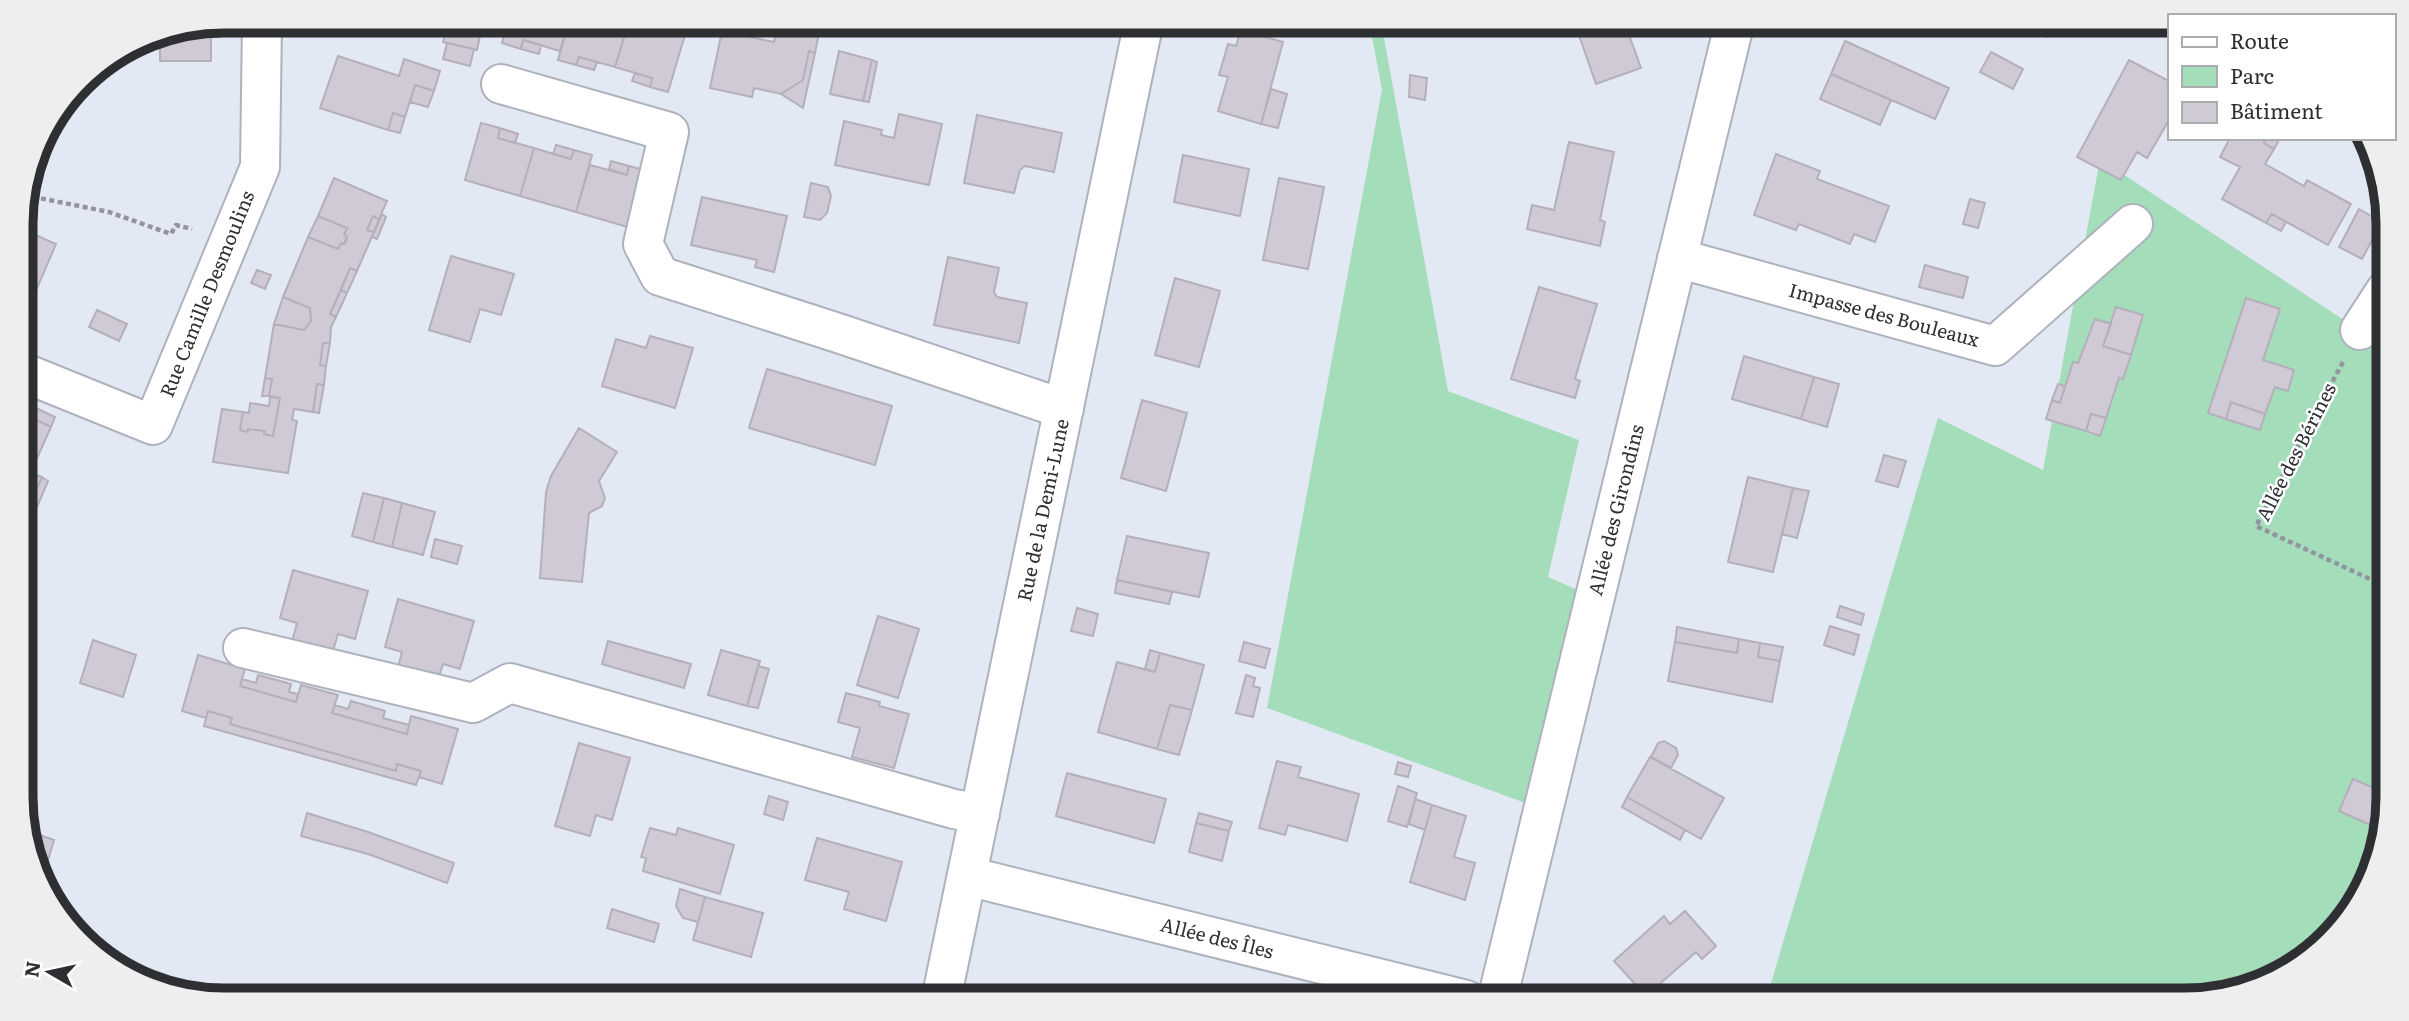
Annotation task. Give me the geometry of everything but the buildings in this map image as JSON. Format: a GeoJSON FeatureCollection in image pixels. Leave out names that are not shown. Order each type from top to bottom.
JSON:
{"type":"FeatureCollection","features":[{"type":"Feature","properties":{"kind":"street","name":"Rue Camille Desmoulins"},"geometry":{"type":"LineString","coordinates":[[34,377],[153,425],[260,167],[262,33]]}},
{"type":"Feature","properties":{"kind":"street","name":"Rue de la Demi-Lune"},"geometry":{"type":"LineString","coordinates":[[944,988],[1142,33]]}},
{"type":"Feature","properties":{"kind":"street","name":"Allée des Girondins"},"geometry":{"type":"LineString","coordinates":[[1500,987],[1732,33]]}},
{"type":"Feature","properties":{"kind":"street"},"geometry":{"type":"LineString","coordinates":[[501,84],[669,132],[643,244],[660,276],[1064,409]]}},
{"type":"Feature","properties":{"kind":"street","name":"Impasse des Bouleaux"},"geometry":{"type":"LineString","coordinates":[[1677,258],[1995,346],[2133,224]]}},
{"type":"Feature","properties":{"kind":"street"},"geometry":{"type":"LineString","coordinates":[[2360,330],[2376,305]]}},
{"type":"Feature","properties":{"kind":"street"},"geometry":{"type":"LineString","coordinates":[[243,648],[473,703],[510,683],[954,809],[980,814]]}},
{"type":"Feature","properties":{"kind":"street","name":"Allée des Îles"},"geometry":{"type":"LineString","coordinates":[[967,876],[1415,987]]}},
{"type":"Feature","properties":{"kind":"path"},"geometry":{"type":"LineString","coordinates":[[36,197],[109,212],[171,234],[177,225],[231,237]]}},
{"type":"Feature","properties":{"kind":"path","name":"Allée des Bérines"},"geometry":{"type":"LineString","coordinates":[[2360,330],[2256,526],[2376,582]]}},
{"type":"Feature","properties":{"kind":"green space"},"geometry":{"type":"Polygon","coordinates":[[[1371,33],[1383,33],[1448,391],[1579,440],[1548,577],[1582,592],[1528,804],[1267,708],[1382,90],[1371,33]]]}},
{"type":"Feature","properties":{"kind":"green space"},"geometry":{"type":"Polygon","coordinates":[[[2100,159],[2359,330],[2376,305],[2376,797],[2366,858],[2350,892],[2328,923],[2291,956],[2246,978],[2222,984],[2197,987],[1770,987],[1938,418],[2043,470],[2100,159]]]}}]}
